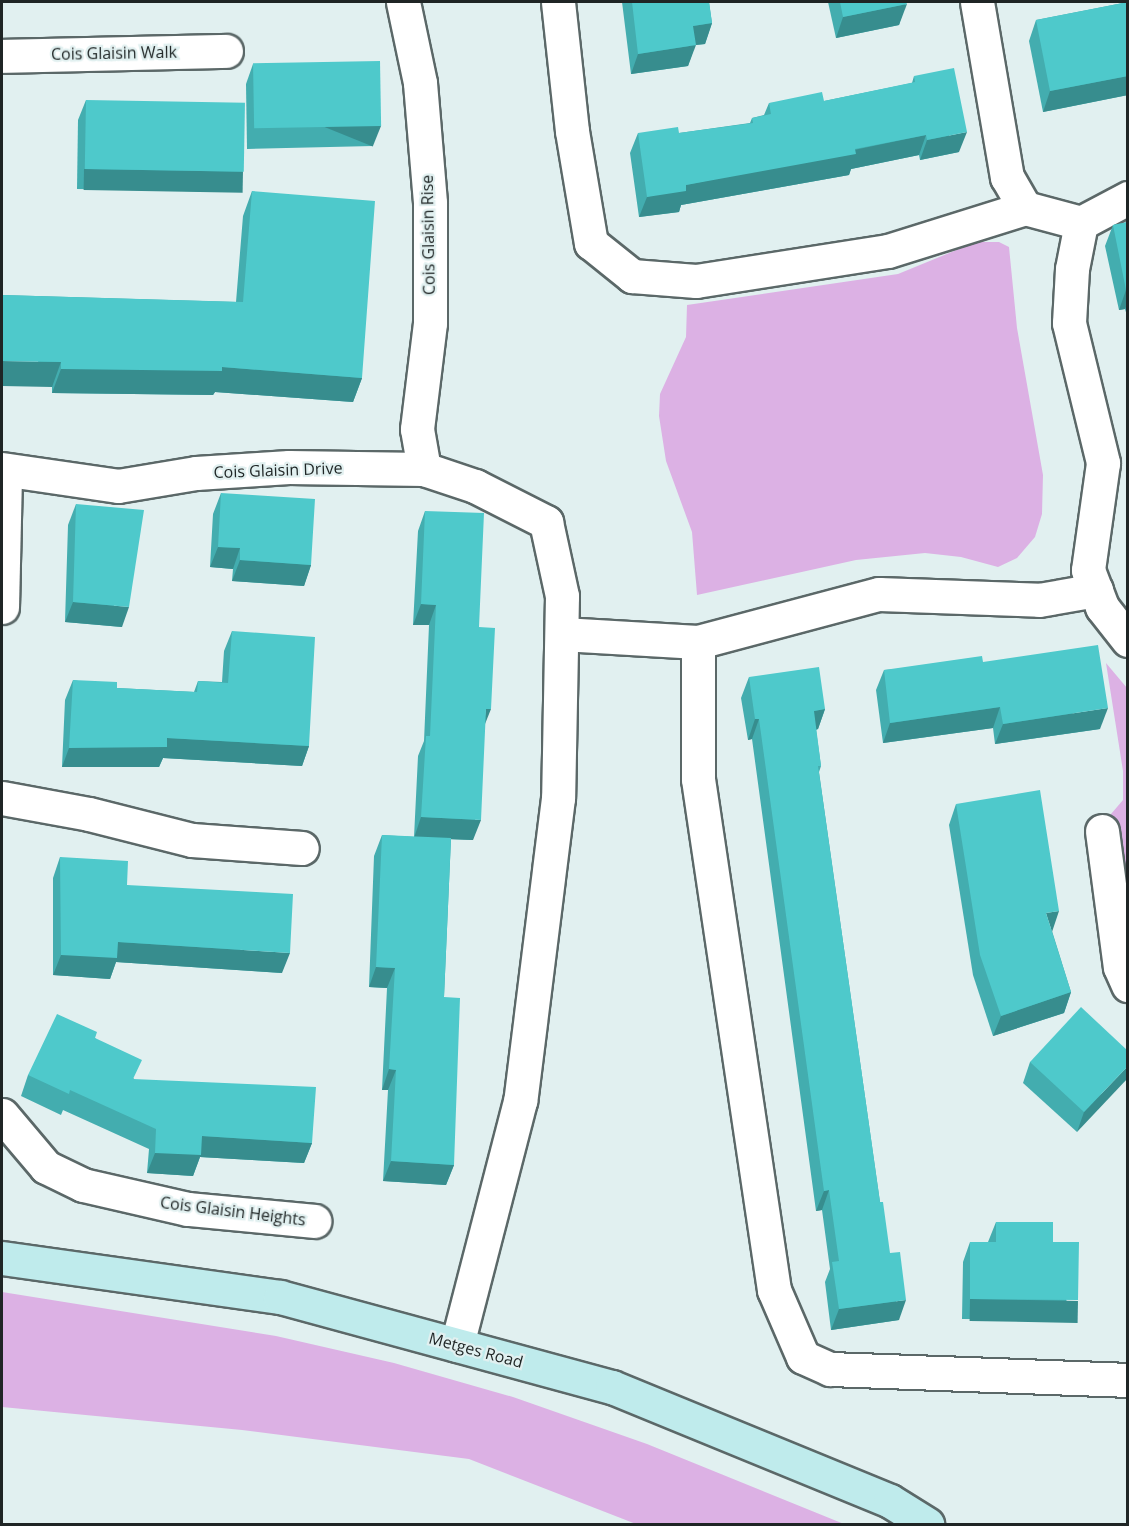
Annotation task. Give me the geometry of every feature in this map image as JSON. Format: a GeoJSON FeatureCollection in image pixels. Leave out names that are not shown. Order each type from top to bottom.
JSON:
{"type":"FeatureCollection","features":[{"type":"Feature","properties":{"kind":"street","name":"Cois Glaisin Rise"},"geometry":{"type":"LineString","coordinates":[[403,2],[420,83],[430,203],[430,323],[417,429],[424,469]]}},
{"type":"Feature","properties":{"kind":"street"},"geometry":{"type":"LineString","coordinates":[[558,2],[572,131],[591,243],[632,276],[696,281],[888,251],[1025,208],[1082,223],[1128,198]]}},
{"type":"Feature","properties":{"kind":"street"},"geometry":{"type":"LineString","coordinates":[[976,2],[1007,177],[1025,208]]}},
{"type":"Feature","properties":{"kind":"street","name":"Cois Glaisin Walk"},"geometry":{"type":"LineString","coordinates":[[2,56],[226,51]]}},
{"type":"Feature","properties":{"kind":"street"},"geometry":{"type":"LineString","coordinates":[[1082,223],[1072,269],[1069,323],[1103,463],[1088,570],[1102,607],[1128,640]]}},
{"type":"Feature","properties":{"kind":"street","name":"Cois Glaisin Drive"},"geometry":{"type":"LineString","coordinates":[[3,469],[118,486],[196,473],[289,467],[424,469],[475,486],[546,522],[562,596],[562,634]]}},
{"type":"Feature","properties":{"kind":"street"},"geometry":{"type":"LineString","coordinates":[[2,607],[3,469]]}},
{"type":"Feature","properties":{"kind":"street"},"geometry":{"type":"LineString","coordinates":[[457,1345],[520,1101],[558,798],[562,634],[698,642],[879,594],[1040,600],[1096,590]]}},
{"type":"Feature","properties":{"kind":"street"},"geometry":{"type":"LineString","coordinates":[[698,642],[698,778],[774,1290],[803,1357],[830,1369],[1128,1380]]}},
{"type":"Feature","properties":{"kind":"street"},"geometry":{"type":"LineString","coordinates":[[2,798],[89,814],[192,840],[302,848]]}},
{"type":"Feature","properties":{"kind":"street"},"geometry":{"type":"LineString","coordinates":[[1102,831],[1120,967],[1128,985]]}},
{"type":"Feature","properties":{"kind":"street","name":"Cois Glaisin Heights"},"geometry":{"type":"LineString","coordinates":[[2,1115],[45,1167],[83,1185],[188,1209],[314,1221]]}},
{"type":"Feature","properties":{"kind":"street","name":"Metges Road"},"geometry":{"type":"LineString","coordinates":[[2,1258],[280,1297],[612,1387],[890,1501],[927,1524]]}},
{"type":"Feature","properties":{"kind":"shaded area"},"geometry":{"type":"Polygon","coordinates":[[[976,242],[999,242],[1009,247],[1017,328],[1043,475],[1042,514],[1035,537],[1017,558],[998,567],[961,557],[925,553],[856,560],[697,595],[692,532],[666,461],[659,416],[660,394],[686,337],[687,305],[898,274],[976,242]]]}},
{"type":"Feature","properties":{"kind":"shaded area"},"geometry":{"type":"Polygon","coordinates":[[[1106,663],[1127,688],[1127,924],[1111,814],[1123,800],[1123,771],[1106,663]]]}},
{"type":"Feature","properties":{"kind":"shaded area"},"geometry":{"type":"Polygon","coordinates":[[[2,1292],[276,1336],[394,1363],[513,1397],[647,1444],[844,1524],[636,1524],[469,1459],[242,1430],[2,1407],[2,1292]]]}},
{"type":"Feature","properties":{"kind":"building"},"geometry":{"type":"Polygon","coordinates":[[[632,2],[709,2],[712,23],[693,26],[696,45],[638,54],[632,2]]]}},
{"type":"Feature","properties":{"kind":"building"},"geometry":{"type":"Polygon","coordinates":[[[840,2],[906,2],[907,4],[843,17],[840,2]]]}},
{"type":"Feature","properties":{"kind":"building"},"geometry":{"type":"Polygon","coordinates":[[[1128,2],[1128,76],[1050,91],[1036,20],[1128,2]]]}},
{"type":"Feature","properties":{"kind":"building"},"geometry":{"type":"Polygon","coordinates":[[[380,61],[381,126],[254,128],[253,63],[380,61]]]}},
{"type":"Feature","properties":{"kind":"building"},"geometry":{"type":"Polygon","coordinates":[[[954,68],[967,132],[927,140],[926,135],[855,149],[856,154],[686,185],[686,191],[647,197],[638,133],[678,127],[679,133],[753,123],[752,118],[771,114],[769,103],[822,92],[824,101],[915,82],[914,76],[954,68]]]}},
{"type":"Feature","properties":{"kind":"building"},"geometry":{"type":"Polygon","coordinates":[[[86,100],[245,103],[244,172],[85,169],[86,100]]]}},
{"type":"Feature","properties":{"kind":"building"},"geometry":{"type":"Polygon","coordinates":[[[252,191],[375,201],[362,378],[222,367],[222,371],[61,369],[61,362],[2,361],[2,295],[243,302],[252,191]]]}},
{"type":"Feature","properties":{"kind":"building"},"geometry":{"type":"Polygon","coordinates":[[[1128,222],[1128,289],[1126,290],[1113,225],[1128,222]]]}},
{"type":"Feature","properties":{"kind":"building"},"geometry":{"type":"Polygon","coordinates":[[[221,493],[315,499],[311,565],[240,560],[240,548],[218,547],[221,493]]]}},
{"type":"Feature","properties":{"kind":"building"},"geometry":{"type":"Polygon","coordinates":[[[76,504],[144,510],[129,607],[73,602],[76,504]]]}},
{"type":"Feature","properties":{"kind":"building"},"geometry":{"type":"Polygon","coordinates":[[[425,511],[484,513],[479,627],[495,628],[491,709],[486,709],[481,820],[421,817],[426,736],[430,736],[436,605],[421,604],[425,511]]]}},
{"type":"Feature","properties":{"kind":"building"},"geometry":{"type":"Polygon","coordinates":[[[232,631],[315,637],[309,746],[167,738],[167,747],[69,748],[73,680],[117,682],[117,688],[197,692],[198,681],[228,683],[232,631]]]}},
{"type":"Feature","properties":{"kind":"building"},"geometry":{"type":"Polygon","coordinates":[[[1098,645],[1108,708],[1003,724],[1000,707],[890,723],[884,670],[982,656],[983,662],[1098,645]]]}},
{"type":"Feature","properties":{"kind":"building"},"geometry":{"type":"Polygon","coordinates":[[[819,667],[825,709],[814,711],[821,766],[818,766],[880,1202],[883,1202],[890,1253],[900,1252],[906,1300],[839,1309],[832,1262],[839,1261],[829,1190],[824,1191],[759,719],[755,719],[749,677],[819,667]]]}},
{"type":"Feature","properties":{"kind":"building"},"geometry":{"type":"Polygon","coordinates":[[[1040,790],[1059,911],[1046,913],[1071,992],[1001,1016],[980,955],[956,804],[1040,790]]]}},
{"type":"Feature","properties":{"kind":"building"},"geometry":{"type":"Polygon","coordinates":[[[382,835],[451,838],[444,997],[460,998],[454,1165],[391,1161],[396,1070],[389,1069],[395,968],[376,967],[382,835]]]}},
{"type":"Feature","properties":{"kind":"building"},"geometry":{"type":"Polygon","coordinates":[[[60,857],[128,861],[127,885],[293,894],[290,953],[118,942],[117,958],[61,955],[60,857]]]}},
{"type":"Feature","properties":{"kind":"building"},"geometry":{"type":"Polygon","coordinates":[[[1081,1007],[1128,1051],[1128,1066],[1084,1112],[1030,1062],[1081,1007]]]}},
{"type":"Feature","properties":{"kind":"building"},"geometry":{"type":"Polygon","coordinates":[[[57,1014],[97,1032],[95,1038],[142,1060],[133,1079],[316,1087],[312,1143],[202,1136],[201,1155],[155,1153],[156,1129],[70,1090],[69,1094],[28,1075],[57,1014]]]}},
{"type":"Feature","properties":{"kind":"building"},"geometry":{"type":"Polygon","coordinates":[[[996,1222],[1053,1222],[1053,1242],[1079,1242],[1078,1300],[970,1299],[970,1242],[996,1242],[996,1222]]]}}]}
